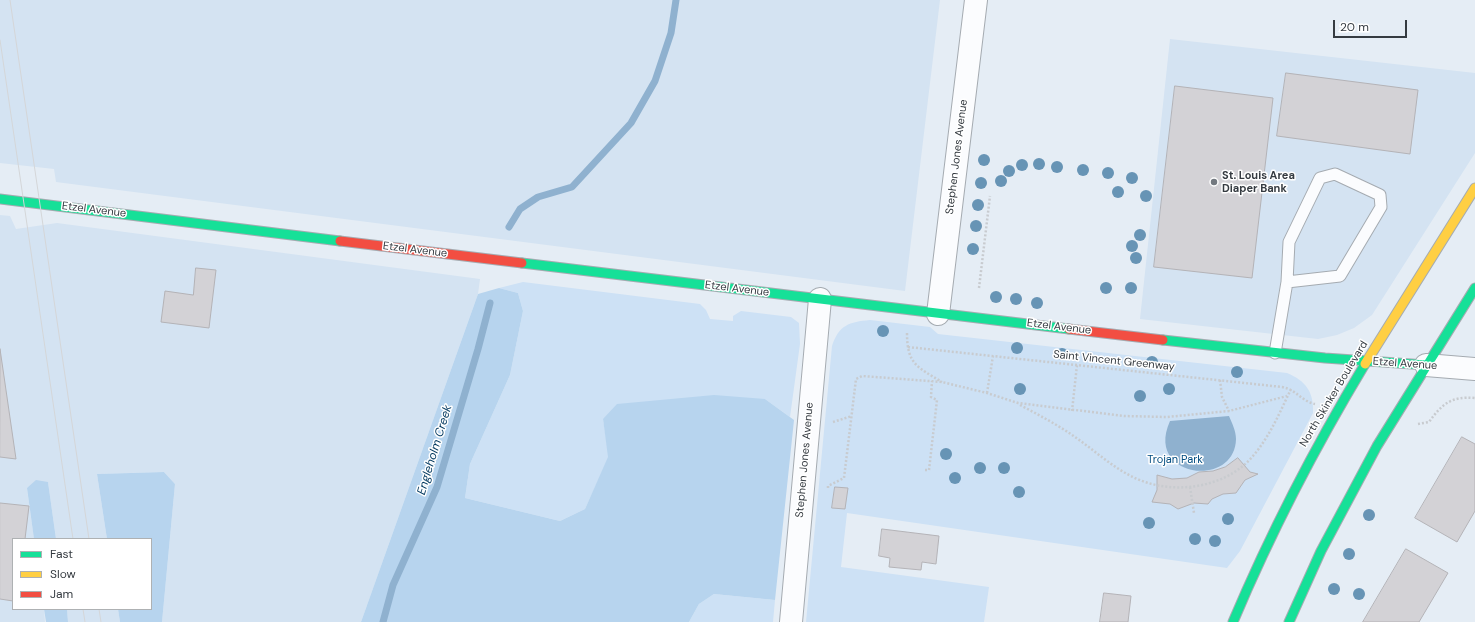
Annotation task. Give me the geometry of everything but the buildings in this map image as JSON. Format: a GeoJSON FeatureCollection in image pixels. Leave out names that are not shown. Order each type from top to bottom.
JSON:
{"type":"FeatureCollection","features":[{"type":"Feature","properties":{"kind":"street","name":"Stephen Jones Avenue"},"geometry":{"type":"LineString","coordinates":[[938,314],[976,0]]}},
{"type":"Feature","properties":{"kind":"street","name":"North Skinker Boulevard"},"geometry":{"type":"LineString","coordinates":[[1233,622],[1280,515],[1321,438],[1366,361],[1475,188]]}},
{"type":"Feature","properties":{"kind":"street","name":"Etzel Avenue"},"geometry":{"type":"LineString","coordinates":[[0,199],[938,314],[1275,353],[1475,369]]}},
{"type":"Feature","properties":{"kind":"street"},"geometry":{"type":"LineString","coordinates":[[1289,622],[1321,551],[1392,420],[1475,288]]}},
{"type":"Feature","properties":{"kind":"street","name":"Stephen Jones Avenue"},"geometry":{"type":"LineString","coordinates":[[790,622],[820,299]]}},
{"type":"Feature","properties":{"kind":"lane"},"geometry":{"type":"LineString","coordinates":[[1275,353],[1287,282],[1289,242],[1320,178],[1335,174],[1380,195],[1381,207],[1340,276],[1287,282]]}},
{"type":"Feature","properties":{"kind":"path"},"geometry":{"type":"LineString","coordinates":[[979,288],[990,196]]}},
{"type":"Feature","properties":{"kind":"path","name":"Saint Vincent Greenway"},"geometry":{"type":"LineString","coordinates":[[942,382],[914,362],[910,356],[908,346],[1291,389]]}},
{"type":"Feature","properties":{"kind":"path"},"geometry":{"type":"LineString","coordinates":[[987,393],[993,356]]}},
{"type":"Feature","properties":{"kind":"path"},"geometry":{"type":"LineString","coordinates":[[1072,411],[1077,365]]}},
{"type":"Feature","properties":{"kind":"path"},"geometry":{"type":"LineString","coordinates":[[827,493],[828,486],[844,478],[856,379],[862,376],[942,382],[987,393],[1018,403],[1072,411],[1124,416],[1166,417],[1229,411],[1287,396]]}},
{"type":"Feature","properties":{"kind":"path"},"geometry":{"type":"LineString","coordinates":[[1220,380],[1222,397],[1229,411]]}},
{"type":"Feature","properties":{"kind":"path"},"geometry":{"type":"LineString","coordinates":[[926,470],[929,470],[937,400],[931,397],[932,381]]}},
{"type":"Feature","properties":{"kind":"path"},"geometry":{"type":"LineString","coordinates":[[1018,403],[1074,436],[1133,477],[1159,486],[1190,487],[1213,482],[1241,468],[1253,456],[1266,437],[1291,389],[1297,392],[1308,403],[1314,403]]}},
{"type":"Feature","properties":{"kind":"path"},"geometry":{"type":"LineString","coordinates":[[1415,424],[1425,424],[1429,422],[1440,407],[1450,400],[1475,398]]}},
{"type":"Feature","properties":{"kind":"path"},"geometry":{"type":"LineString","coordinates":[[1190,487],[1194,513]]}},
{"type":"Feature","properties":{"kind":"shaded area"},"geometry":{"type":"Polygon","coordinates":[[[0,0],[940,0],[905,291],[56,182],[54,169],[0,163],[0,0]]]}},
{"type":"Feature","properties":{"kind":"shaded area"},"geometry":{"type":"Polygon","coordinates":[[[1170,39],[1475,73],[1475,153],[1372,315],[1354,328],[1337,335],[1318,339],[1140,319],[1170,39]]]}},
{"type":"Feature","properties":{"kind":"shaded area"},"geometry":{"type":"Polygon","coordinates":[[[0,215],[10,216],[16,229],[57,223],[480,279],[478,294],[361,622],[162,622],[175,484],[164,472],[97,474],[107,538],[56,538],[48,482],[27,488],[34,538],[12,538],[12,610],[44,610],[45,622],[0,622],[0,215]]]}},
{"type":"Feature","properties":{"kind":"shaded area"},"geometry":{"type":"Polygon","coordinates":[[[499,288],[518,293],[523,311],[510,375],[470,464],[465,498],[560,521],[585,509],[608,457],[603,419],[617,404],[714,395],[765,399],[794,420],[775,600],[714,594],[699,604],[689,622],[361,622],[478,294],[499,288]]]}},
{"type":"Feature","properties":{"kind":"shaded area"},"geometry":{"type":"Polygon","coordinates":[[[1229,416],[1235,430],[1236,439],[1232,455],[1222,465],[1208,470],[1193,470],[1179,465],[1169,455],[1165,440],[1170,421],[1229,416]]]}},
{"type":"Feature","properties":{"kind":"shaded area"},"geometry":{"type":"Polygon","coordinates":[[[164,472],[175,484],[162,622],[120,622],[118,610],[152,610],[152,538],[107,538],[97,474],[164,472]]]}},
{"type":"Feature","properties":{"kind":"shaded area"},"geometry":{"type":"Polygon","coordinates":[[[36,480],[48,482],[56,538],[34,538],[27,488],[36,480]]]}},
{"type":"Feature","properties":{"kind":"shaded area"},"geometry":{"type":"Polygon","coordinates":[[[44,610],[67,610],[68,622],[46,622],[44,610]]]}},
{"type":"Feature","properties":{"kind":"shaded area"},"geometry":{"type":"Polygon","coordinates":[[[67,610],[118,610],[120,622],[68,622],[67,610]]]}},
{"type":"Feature","properties":{"kind":"green space"},"geometry":{"type":"Polygon","coordinates":[[[523,282],[700,304],[706,310],[710,319],[733,321],[733,316],[741,311],[791,317],[799,323],[800,344],[790,417],[765,399],[603,419],[609,457],[585,509],[560,521],[465,498],[470,464],[510,375],[523,311],[518,293],[499,288],[523,282]]]}},
{"type":"Feature","properties":{"kind":"green space","name":"Trojan Park"},"geometry":{"type":"Polygon","coordinates":[[[870,320],[930,327],[938,334],[1287,373],[1294,376],[1308,388],[1312,399],[1313,413],[1240,551],[1227,568],[847,513],[841,567],[989,587],[984,622],[806,622],[832,346],[838,333],[846,326],[856,322],[870,320]]]}},
{"type":"Feature","properties":{"kind":"green space"},"geometry":{"type":"Polygon","coordinates":[[[714,594],[775,600],[773,622],[689,622],[699,604],[714,594]]]}},
{"type":"Feature","properties":{"kind":"waterway","name":"Engleholm Creek"},"geometry":{"type":"LineString","coordinates":[[509,227],[520,209],[538,197],[572,187],[631,123],[655,81],[671,33],[676,0]]}},
{"type":"Feature","properties":{"kind":"waterway","name":"Engleholm Creek"},"geometry":{"type":"LineString","coordinates":[[383,622],[393,585],[437,487],[478,349],[490,303]]}},
{"type":"Feature","properties":{"kind":"tram line"},"geometry":{"type":"LineString","coordinates":[[10,0],[89,538]]}},
{"type":"Feature","properties":{"kind":"tram line"},"geometry":{"type":"LineString","coordinates":[[0,40],[73,538]]}},
{"type":"Feature","properties":{"kind":"tram line"},"geometry":{"type":"LineString","coordinates":[[83,610],[85,622]]}},
{"type":"Feature","properties":{"kind":"tram line"},"geometry":{"type":"LineString","coordinates":[[99,610],[101,622]]}},
{"type":"Feature","properties":{"kind":"traffic: fast"},"geometry":{"type":"LineString","coordinates":[[0,199],[340,241]]}},
{"type":"Feature","properties":{"kind":"traffic: fast"},"geometry":{"type":"LineString","coordinates":[[522,263],[1069,329]]}},
{"type":"Feature","properties":{"kind":"traffic: fast"},"geometry":{"type":"LineString","coordinates":[[1289,622],[1321,551],[1377,446],[1475,288]]}},
{"type":"Feature","properties":{"kind":"traffic: fast"},"geometry":{"type":"LineString","coordinates":[[1163,340],[1325,358],[1426,365]]}},
{"type":"Feature","properties":{"kind":"traffic: fast"},"geometry":{"type":"LineString","coordinates":[[1233,622],[1294,490],[1365,364]]}},
{"type":"Feature","properties":{"kind":"traffic: slow"},"geometry":{"type":"LineString","coordinates":[[1365,364],[1475,188]]}},
{"type":"Feature","properties":{"kind":"traffic: jam"},"geometry":{"type":"LineString","coordinates":[[340,241],[522,263]]}},
{"type":"Feature","properties":{"kind":"traffic: jam"},"geometry":{"type":"LineString","coordinates":[[1069,329],[1163,340]]}},
{"type":"Feature","properties":{"kind":"place","name":"St. Louis Area Diaper Bank"},"geometry":{"type":"Point","coordinates":[1214,182]}}]}
